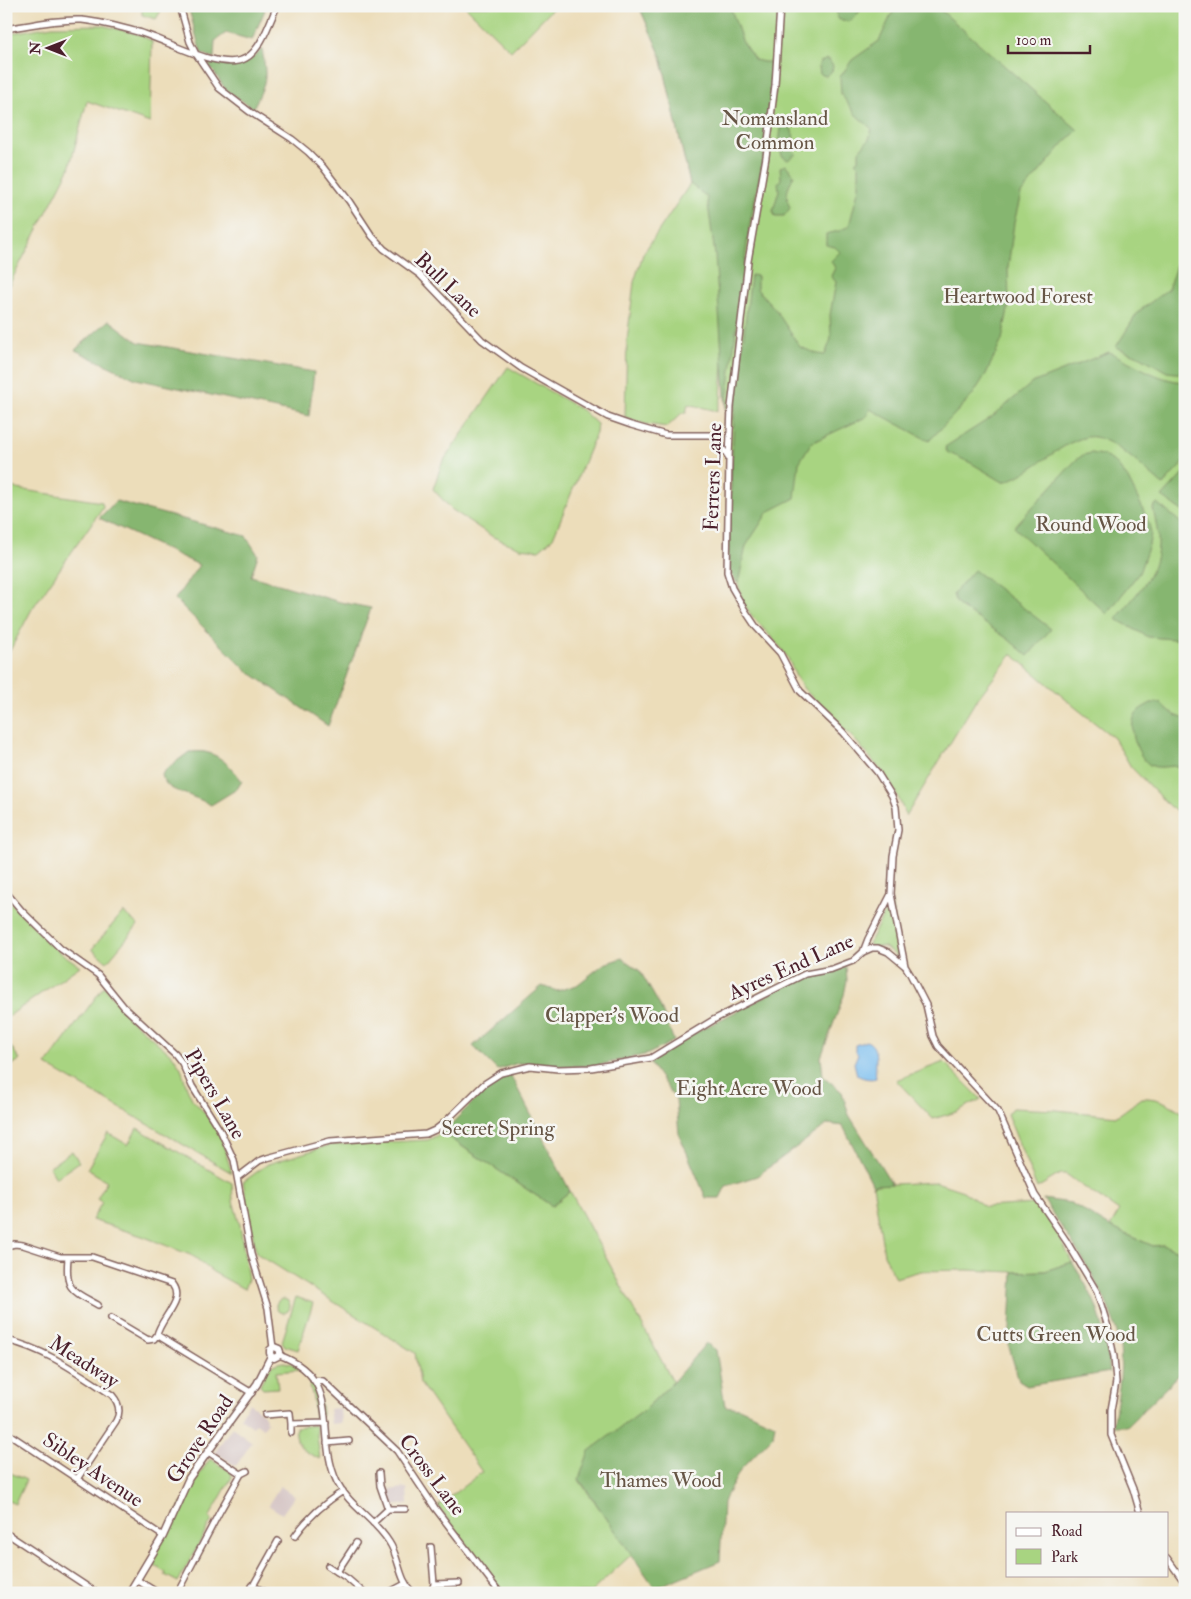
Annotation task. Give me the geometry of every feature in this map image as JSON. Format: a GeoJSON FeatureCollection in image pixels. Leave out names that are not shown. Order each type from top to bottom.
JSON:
{"type":"FeatureCollection","features":[{"type":"Feature","properties":{"kind":"street","name":"Bull Lane"},"geometry":{"type":"LineString","coordinates":[[180,6],[190,42],[219,88],[308,152],[350,201],[372,236],[384,249],[420,275],[482,340],[521,368],[608,417],[666,434],[710,435],[716,438],[729,458]]}},
{"type":"Feature","properties":{"kind":"street"},"geometry":{"type":"LineString","coordinates":[[6,30],[54,22],[82,20],[140,32],[196,54],[216,60],[232,61],[245,59],[256,49],[277,6]]}},
{"type":"Feature","properties":{"kind":"street","name":"Ferrers Lane"},"geometry":{"type":"LineString","coordinates":[[780,6],[775,85],[766,158],[748,261],[731,408],[727,572],[732,588],[751,619],[780,653],[800,692],[843,732],[877,772],[892,796],[896,807],[898,830],[891,894],[905,966]]}},
{"type":"Feature","properties":{"kind":"street","name":"Pipers Lane"},"geometry":{"type":"LineString","coordinates":[[6,892],[61,949],[98,975],[124,1007],[175,1054],[182,1063],[192,1086],[221,1132],[234,1160],[251,1254],[268,1308],[273,1348]]}},
{"type":"Feature","properties":{"kind":"street","name":"Ferrers Lane"},"geometry":{"type":"LineString","coordinates":[[863,952],[891,894]]}},
{"type":"Feature","properties":{"kind":"street","name":"Ayres End Lane"},"geometry":{"type":"LineString","coordinates":[[238,1177],[259,1161],[330,1141],[426,1134],[444,1124],[484,1084],[502,1073],[514,1069],[530,1066],[558,1069],[591,1068],[651,1058],[715,1019],[805,974],[832,969],[853,961],[863,952],[872,948],[883,949],[905,966],[926,1005],[933,1036],[938,1046],[998,1111],[1035,1195],[1067,1242],[1097,1292],[1108,1327],[1114,1356],[1116,1382],[1111,1410],[1111,1435],[1133,1489],[1140,1512]]}},
{"type":"Feature","properties":{"kind":"street"},"geometry":{"type":"LineString","coordinates":[[6,1246],[23,1245],[60,1257],[92,1257],[172,1284],[177,1292],[176,1299],[154,1339],[148,1340],[111,1318]]}},
{"type":"Feature","properties":{"kind":"street"},"geometry":{"type":"LineString","coordinates":[[68,1258],[67,1277],[71,1287],[77,1293],[98,1305]]}},
{"type":"Feature","properties":{"kind":"street"},"geometry":{"type":"LineString","coordinates":[[157,1335],[252,1392]]}},
{"type":"Feature","properties":{"kind":"street","name":"Meadway"},"geometry":{"type":"LineString","coordinates":[[6,1340],[38,1350],[56,1359],[112,1395],[117,1403],[119,1411],[116,1421],[77,1479]]}},
{"type":"Feature","properties":{"kind":"street"},"geometry":{"type":"LineString","coordinates":[[271,1356],[276,1358],[279,1355],[279,1349],[273,1348]]}},
{"type":"Feature","properties":{"kind":"street","name":"Grove Road"},"geometry":{"type":"LineString","coordinates":[[129,1593],[163,1536],[189,1478],[252,1392],[271,1356],[270,1352],[273,1348]]}},
{"type":"Feature","properties":{"kind":"street","name":"Cross Lane"},"geometry":{"type":"LineString","coordinates":[[279,1355],[296,1363],[314,1380],[323,1381],[397,1451],[436,1508],[500,1593]]}},
{"type":"Feature","properties":{"kind":"street"},"geometry":{"type":"LineString","coordinates":[[314,1380],[324,1402],[326,1442],[334,1474],[343,1491],[386,1536],[394,1550],[406,1584],[413,1593]]}},
{"type":"Feature","properties":{"kind":"street"},"geometry":{"type":"LineString","coordinates":[[264,1415],[290,1413],[292,1432]]}},
{"type":"Feature","properties":{"kind":"street"},"geometry":{"type":"LineString","coordinates":[[291,1424],[326,1422]]}},
{"type":"Feature","properties":{"kind":"street","name":"Sibley Avenue"},"geometry":{"type":"LineString","coordinates":[[6,1432],[163,1536]]}},
{"type":"Feature","properties":{"kind":"street"},"geometry":{"type":"LineString","coordinates":[[326,1442],[349,1441]]}},
{"type":"Feature","properties":{"kind":"street"},"geometry":{"type":"LineString","coordinates":[[177,1593],[220,1511],[244,1473],[208,1452]]}},
{"type":"Feature","properties":{"kind":"street"},"geometry":{"type":"LineString","coordinates":[[379,1473],[380,1486],[388,1510]]}},
{"type":"Feature","properties":{"kind":"street"},"geometry":{"type":"LineString","coordinates":[[294,1536],[319,1507],[343,1491]]}},
{"type":"Feature","properties":{"kind":"street"},"geometry":{"type":"LineString","coordinates":[[373,1523],[388,1510],[405,1509]]}},
{"type":"Feature","properties":{"kind":"street"},"geometry":{"type":"LineString","coordinates":[[6,1533],[97,1593]]}},
{"type":"Feature","properties":{"kind":"street"},"geometry":{"type":"LineString","coordinates":[[249,1593],[278,1541]]}},
{"type":"Feature","properties":{"kind":"street"},"geometry":{"type":"LineString","coordinates":[[338,1572],[356,1543]]}},
{"type":"Feature","properties":{"kind":"street"},"geometry":{"type":"LineString","coordinates":[[431,1547],[434,1584],[431,1593]]}},
{"type":"Feature","properties":{"kind":"street"},"geometry":{"type":"LineString","coordinates":[[1168,1559],[1184,1582]]}},
{"type":"Feature","properties":{"kind":"street"},"geometry":{"type":"LineString","coordinates":[[328,1566],[348,1579],[364,1593]]}},
{"type":"Feature","properties":{"kind":"street"},"geometry":{"type":"LineString","coordinates":[[137,1580],[158,1593]]}},
{"type":"Feature","properties":{"kind":"street"},"geometry":{"type":"LineString","coordinates":[[434,1584],[459,1583]]}},
{"type":"Feature","properties":{"kind":"street"},"geometry":{"type":"LineString","coordinates":[[388,1593],[406,1584]]}},
{"type":"Feature","properties":{"kind":"street"},"geometry":{"type":"LineString","coordinates":[[252,1586],[268,1593]]}},
{"type":"Feature","properties":{"kind":"shaded area"},"geometry":{"type":"Polygon","coordinates":[[[249,1403],[263,1413],[266,1418],[265,1420],[268,1422],[263,1428],[256,1423],[253,1427],[240,1418],[249,1403]]]}},
{"type":"Feature","properties":{"kind":"shaded area"},"geometry":{"type":"Polygon","coordinates":[[[340,1408],[341,1423],[331,1424],[329,1409],[340,1408]]]}},
{"type":"Feature","properties":{"kind":"shaded area"},"geometry":{"type":"Polygon","coordinates":[[[232,1427],[252,1442],[236,1466],[215,1452],[232,1427]]]}},
{"type":"Feature","properties":{"kind":"shaded area"},"geometry":{"type":"Polygon","coordinates":[[[280,1486],[295,1496],[282,1514],[268,1505],[280,1486]]]}},
{"type":"Feature","properties":{"kind":"shaded area"},"geometry":{"type":"Polygon","coordinates":[[[407,1488],[408,1504],[391,1506],[386,1490],[407,1488]]]}},
{"type":"Feature","properties":{"kind":"green space"},"geometry":{"type":"Polygon","coordinates":[[[142,6],[164,6],[156,19],[142,15],[142,6]]]}},
{"type":"Feature","properties":{"kind":"green space"},"geometry":{"type":"Polygon","coordinates":[[[188,6],[259,6],[265,10],[252,40],[226,33],[215,41],[214,58],[201,53],[188,6]]]}},
{"type":"Feature","properties":{"kind":"green space"},"geometry":{"type":"Polygon","coordinates":[[[465,6],[555,6],[511,51],[465,6]]]}},
{"type":"Feature","properties":{"kind":"green space"},"geometry":{"type":"Polygon","coordinates":[[[639,6],[1185,6],[1185,816],[1169,806],[1131,767],[1114,738],[1012,654],[975,702],[906,816],[898,797],[885,775],[856,741],[804,689],[781,648],[752,616],[743,603],[738,584],[728,570],[731,481],[723,361],[721,399],[717,411],[688,404],[686,413],[682,413],[667,427],[645,424],[625,417],[627,341],[634,282],[643,254],[690,184],[661,56],[639,6]]]}},
{"type":"Feature","properties":{"kind":"green space"},"geometry":{"type":"Polygon","coordinates":[[[639,6],[730,6],[743,43],[755,60],[774,62],[768,124],[749,228],[726,410],[715,255],[707,197],[690,184],[661,56],[639,6]]]}},
{"type":"Feature","properties":{"kind":"green space"},"geometry":{"type":"Polygon","coordinates":[[[837,6],[860,6],[860,11],[848,22],[838,19],[837,6]]]}},
{"type":"Feature","properties":{"kind":"green space"},"geometry":{"type":"Polygon","coordinates":[[[936,6],[1078,130],[1064,143],[1021,194],[1014,223],[1008,268],[1009,304],[1002,340],[986,374],[972,396],[929,441],[870,409],[866,417],[811,443],[799,463],[795,498],[768,512],[746,546],[738,584],[728,570],[731,481],[734,416],[751,275],[757,276],[757,289],[775,309],[800,347],[825,355],[831,339],[830,315],[836,282],[831,276],[835,268],[831,261],[840,252],[835,247],[826,245],[826,234],[849,226],[859,187],[859,166],[855,162],[859,159],[859,151],[869,139],[872,129],[856,115],[841,94],[840,77],[852,60],[879,41],[895,7],[936,6]]]}},
{"type":"Feature","properties":{"kind":"green space"},"geometry":{"type":"Polygon","coordinates":[[[101,25],[138,34],[152,41],[150,123],[87,101],[69,169],[6,291],[6,34],[52,26],[101,25]]]}},
{"type":"Feature","properties":{"kind":"green space"},"geometry":{"type":"Polygon","coordinates":[[[262,49],[265,80],[253,108],[226,90],[207,62],[243,63],[262,49]]]}},
{"type":"Feature","properties":{"kind":"green space"},"geometry":{"type":"Polygon","coordinates":[[[828,59],[833,66],[832,71],[826,76],[820,74],[819,67],[820,62],[828,59]]]}},
{"type":"Feature","properties":{"kind":"green space"},"geometry":{"type":"Polygon","coordinates":[[[786,126],[791,128],[794,137],[791,146],[796,154],[788,160],[782,156],[779,144],[781,128],[786,126]]]}},
{"type":"Feature","properties":{"kind":"green space"},"geometry":{"type":"Polygon","coordinates":[[[786,165],[794,175],[787,195],[790,208],[784,216],[775,216],[773,211],[779,190],[778,183],[781,179],[780,167],[786,165]]]}},
{"type":"Feature","properties":{"kind":"green space"},"geometry":{"type":"Polygon","coordinates":[[[1182,215],[1185,217],[1185,374],[1167,372],[1141,357],[1116,347],[1138,312],[1168,289],[1178,260],[1182,215]]]}},
{"type":"Feature","properties":{"kind":"green space"},"geometry":{"type":"Polygon","coordinates":[[[109,320],[138,342],[314,372],[309,416],[136,379],[75,350],[109,320]]]}},
{"type":"Feature","properties":{"kind":"green space"},"geometry":{"type":"Polygon","coordinates":[[[1109,352],[1156,375],[1185,382],[1185,461],[1163,485],[1127,454],[1096,437],[1087,437],[1069,443],[1024,473],[1003,482],[971,463],[947,452],[945,447],[992,417],[1032,383],[1109,352]]]}},
{"type":"Feature","properties":{"kind":"green space"},"geometry":{"type":"Polygon","coordinates":[[[508,367],[582,410],[597,424],[596,433],[553,538],[539,550],[520,548],[493,537],[451,509],[433,489],[442,463],[508,367]]]}},
{"type":"Feature","properties":{"kind":"green space","name":"Round Wood"},"geometry":{"type":"Polygon","coordinates":[[[1092,453],[1102,455],[1115,462],[1128,479],[1141,505],[1151,533],[1149,545],[1139,573],[1107,614],[1014,527],[1076,460],[1083,455],[1092,453]]]}},
{"type":"Feature","properties":{"kind":"green space"},"geometry":{"type":"Polygon","coordinates":[[[1185,472],[1185,513],[1162,497],[1185,472]]]}},
{"type":"Feature","properties":{"kind":"green space"},"geometry":{"type":"Polygon","coordinates":[[[6,484],[17,489],[102,502],[103,507],[32,609],[6,658],[6,484]]]}},
{"type":"Feature","properties":{"kind":"green space"},"geometry":{"type":"Polygon","coordinates":[[[116,501],[246,536],[258,555],[251,576],[340,602],[371,608],[328,726],[246,670],[175,599],[199,565],[99,518],[116,501]]]}},
{"type":"Feature","properties":{"kind":"green space"},"geometry":{"type":"Polygon","coordinates":[[[1157,503],[1185,526],[1185,640],[1148,637],[1116,619],[1143,586],[1157,557],[1158,541],[1153,508],[1157,503]]]}},
{"type":"Feature","properties":{"kind":"green space"},"geometry":{"type":"Polygon","coordinates":[[[974,570],[1051,629],[1028,656],[1008,639],[959,606],[955,601],[953,594],[974,570]]]}},
{"type":"Feature","properties":{"kind":"green space"},"geometry":{"type":"Polygon","coordinates":[[[1151,703],[1160,703],[1175,715],[1185,719],[1185,769],[1176,766],[1154,767],[1146,761],[1138,750],[1133,730],[1134,718],[1138,711],[1151,703]]]}},
{"type":"Feature","properties":{"kind":"green space"},"geometry":{"type":"Polygon","coordinates":[[[189,752],[205,752],[221,759],[231,767],[242,781],[237,789],[211,805],[169,787],[162,774],[189,752]]]}},
{"type":"Feature","properties":{"kind":"green space"},"geometry":{"type":"Polygon","coordinates":[[[6,898],[57,950],[80,966],[6,1018],[6,898]]]}},
{"type":"Feature","properties":{"kind":"green space"},"geometry":{"type":"Polygon","coordinates":[[[891,901],[901,955],[900,959],[885,947],[869,945],[891,901]]]}},
{"type":"Feature","properties":{"kind":"green space"},"geometry":{"type":"Polygon","coordinates":[[[123,912],[138,925],[107,962],[92,949],[123,912]]]}},
{"type":"Feature","properties":{"kind":"green space","name":"Clapper's Wood"},"geometry":{"type":"Polygon","coordinates":[[[622,958],[640,971],[660,1006],[674,1041],[648,1054],[595,1066],[518,1063],[497,1070],[473,1046],[542,986],[557,991],[577,985],[604,964],[622,958]]]}},
{"type":"Feature","properties":{"kind":"green space","name":"Eight Acre Wood"},"geometry":{"type":"Polygon","coordinates":[[[846,967],[847,980],[844,995],[821,1057],[823,1076],[842,1092],[849,1115],[892,1184],[873,1185],[843,1126],[828,1124],[757,1176],[726,1186],[720,1198],[706,1198],[679,1134],[676,1100],[650,1063],[687,1037],[787,985],[809,975],[846,967]]]}},
{"type":"Feature","properties":{"kind":"green space"},"geometry":{"type":"Polygon","coordinates":[[[104,986],[131,1020],[174,1057],[181,1068],[192,1099],[212,1121],[219,1132],[232,1173],[46,1065],[104,986]]]}},
{"type":"Feature","properties":{"kind":"green space"},"geometry":{"type":"Polygon","coordinates":[[[6,1046],[12,1048],[20,1060],[6,1068],[6,1046]]]}},
{"type":"Feature","properties":{"kind":"green space"},"geometry":{"type":"Polygon","coordinates":[[[944,1062],[981,1099],[956,1112],[933,1119],[896,1080],[944,1062]]]}},
{"type":"Feature","properties":{"kind":"green space","name":"Secret Spring"},"geometry":{"type":"Polygon","coordinates":[[[510,1074],[570,1191],[552,1206],[442,1133],[492,1083],[510,1074]]]}},
{"type":"Feature","properties":{"kind":"green space"},"geometry":{"type":"Polygon","coordinates":[[[1142,1098],[1159,1100],[1185,1114],[1185,1254],[1163,1245],[1153,1246],[1110,1227],[1119,1211],[1066,1174],[1060,1174],[1037,1188],[1007,1114],[1012,1108],[1117,1116],[1142,1098]]]}},
{"type":"Feature","properties":{"kind":"green space"},"geometry":{"type":"Polygon","coordinates":[[[137,1128],[232,1183],[233,1201],[240,1225],[248,1279],[244,1289],[213,1272],[193,1256],[142,1236],[92,1220],[102,1202],[97,1199],[107,1181],[87,1169],[108,1133],[128,1145],[137,1128]]]}},
{"type":"Feature","properties":{"kind":"green space"},"geometry":{"type":"Polygon","coordinates":[[[442,1133],[552,1206],[570,1191],[673,1382],[643,1411],[579,1480],[632,1554],[590,1593],[503,1593],[438,1506],[482,1472],[420,1383],[415,1353],[256,1253],[243,1182],[268,1164],[330,1145],[428,1140],[442,1133]]]}},
{"type":"Feature","properties":{"kind":"green space"},"geometry":{"type":"Polygon","coordinates":[[[72,1151],[79,1162],[56,1178],[49,1167],[72,1151]]]}},
{"type":"Feature","properties":{"kind":"green space"},"geometry":{"type":"Polygon","coordinates":[[[936,1182],[963,1191],[985,1207],[1036,1204],[1056,1230],[1072,1262],[1045,1271],[921,1271],[895,1278],[884,1254],[873,1185],[936,1182]]]}},
{"type":"Feature","properties":{"kind":"green space","name":"Cutts Green Wood"},"geometry":{"type":"Polygon","coordinates":[[[1043,1199],[1071,1203],[1110,1227],[1153,1246],[1163,1245],[1185,1254],[1185,1369],[1127,1426],[1113,1426],[1121,1357],[1116,1327],[1109,1308],[1100,1288],[1078,1251],[1043,1199]]]}},
{"type":"Feature","properties":{"kind":"green space","name":"Cutts Green Wood"},"geometry":{"type":"Polygon","coordinates":[[[1072,1262],[1097,1307],[1110,1372],[1027,1386],[1019,1381],[1009,1347],[1013,1272],[1045,1271],[1072,1262]]]}},
{"type":"Feature","properties":{"kind":"green space"},"geometry":{"type":"Polygon","coordinates":[[[296,1297],[313,1303],[298,1350],[285,1346],[282,1342],[296,1297]]]}},
{"type":"Feature","properties":{"kind":"green space"},"geometry":{"type":"Polygon","coordinates":[[[280,1299],[286,1299],[290,1306],[286,1313],[280,1313],[276,1309],[276,1303],[280,1299]]]}},
{"type":"Feature","properties":{"kind":"green space","name":"Thames Wood"},"geometry":{"type":"Polygon","coordinates":[[[706,1343],[716,1350],[725,1406],[739,1408],[775,1424],[773,1436],[741,1469],[723,1502],[720,1561],[655,1588],[579,1479],[589,1451],[643,1411],[673,1382],[706,1343]]]}},
{"type":"Feature","properties":{"kind":"green space"},"geometry":{"type":"Polygon","coordinates":[[[278,1363],[293,1364],[300,1370],[276,1372],[278,1388],[263,1389],[260,1386],[268,1370],[278,1363]]]}},
{"type":"Feature","properties":{"kind":"green space"},"geometry":{"type":"Polygon","coordinates":[[[308,1378],[317,1391],[320,1400],[322,1415],[317,1420],[315,1419],[313,1398],[308,1378]]]}},
{"type":"Feature","properties":{"kind":"green space"},"geometry":{"type":"Polygon","coordinates":[[[315,1425],[320,1459],[302,1448],[296,1434],[296,1427],[315,1425]]]}},
{"type":"Feature","properties":{"kind":"green space"},"geometry":{"type":"Polygon","coordinates":[[[210,1459],[231,1472],[232,1477],[209,1518],[212,1520],[178,1582],[165,1575],[166,1573],[150,1563],[181,1504],[184,1504],[196,1479],[210,1459]]]}},
{"type":"Feature","properties":{"kind":"green space"},"geometry":{"type":"Polygon","coordinates":[[[6,1471],[26,1480],[15,1504],[6,1500],[6,1471]]]}},
{"type":"Feature","properties":{"kind":"water"},"geometry":{"type":"Polygon","coordinates":[[[866,1041],[874,1047],[876,1078],[874,1079],[857,1075],[854,1063],[858,1054],[855,1051],[855,1045],[866,1041]]]}},
{"type":"Feature","properties":{"kind":"park label","name":"Nomansland Common"},"geometry":{"type":"Point","coordinates":[775,130]}},
{"type":"Feature","properties":{"kind":"park label","name":"Heartwood Forest"},"geometry":{"type":"Point","coordinates":[1018,296]}}]}
